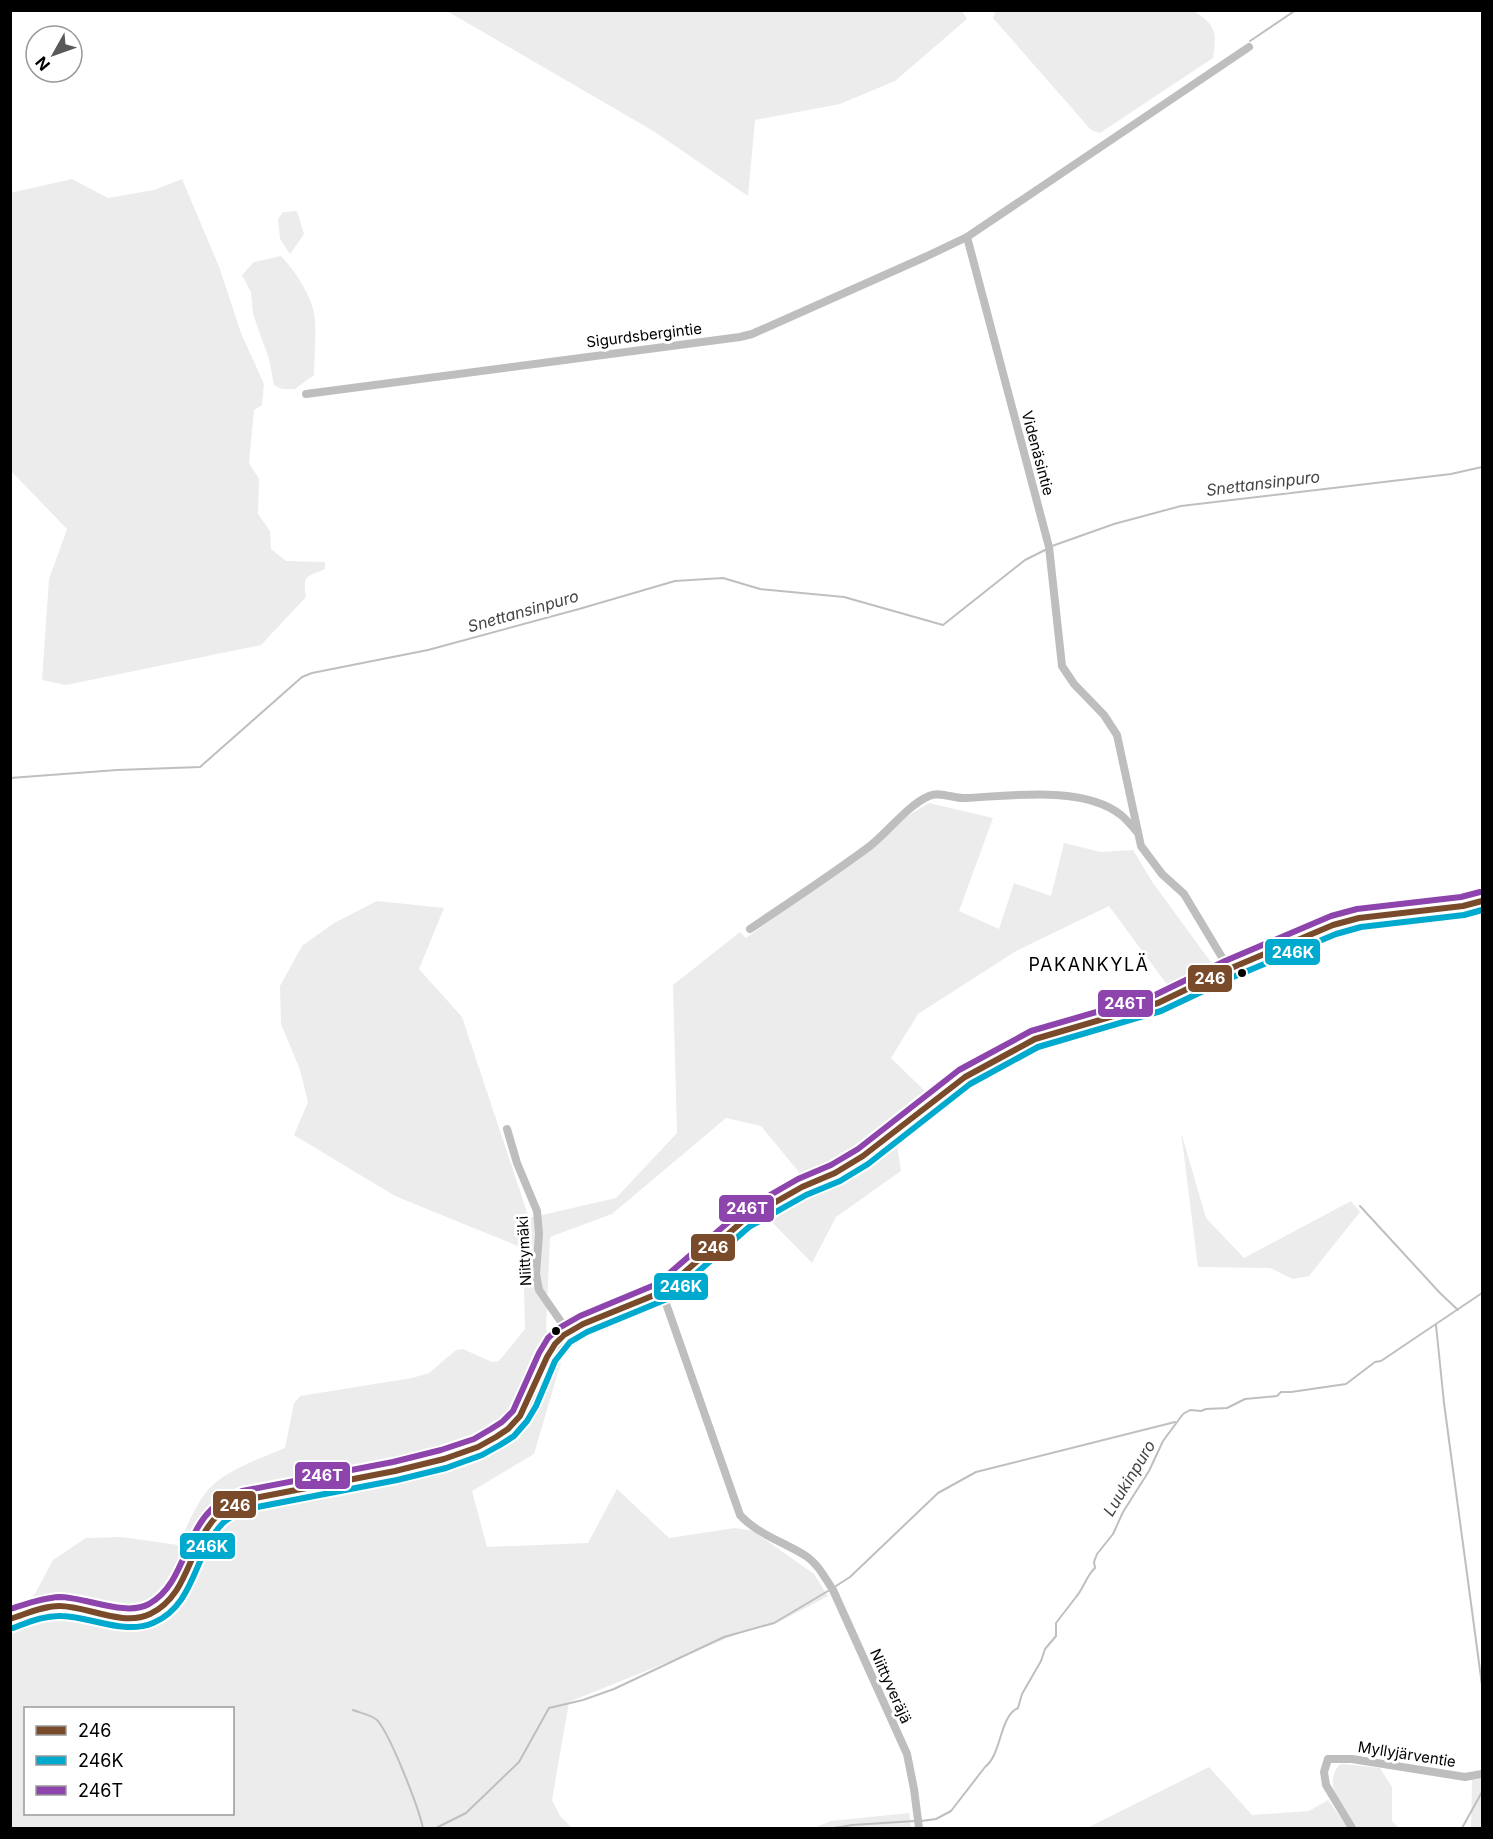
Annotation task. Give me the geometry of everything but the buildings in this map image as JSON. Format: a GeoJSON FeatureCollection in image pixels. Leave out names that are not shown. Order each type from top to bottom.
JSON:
{"type":"FeatureCollection","features":[{"type":"Feature","properties":{"kind":"street"},"geometry":{"type":"LineString","coordinates":[[967,237],[1249,47]]}},
{"type":"Feature","properties":{"kind":"street","name":"Sigurdsbergintie"},"geometry":{"type":"LineString","coordinates":[[306,394],[740,337],[967,237]]}},
{"type":"Feature","properties":{"kind":"street","name":"Videnäsintie"},"geometry":{"type":"LineString","coordinates":[[967,237],[1049,547],[1062,666],[1074,684],[1104,715],[1118,735],[1141,846],[1162,874],[1184,894],[1229,969]]}},
{"type":"Feature","properties":{"kind":"street"},"geometry":{"type":"LineString","coordinates":[[750,929],[871,845],[918,803],[932,795],[942,794],[960,798],[1054,794],[1073,796],[1101,804],[1120,814],[1138,832]]}},
{"type":"Feature","properties":{"kind":"street"},"geometry":{"type":"LineString","coordinates":[[10,1620],[41,1608],[67,1606],[116,1616],[135,1617],[151,1614],[176,1594],[205,1532],[217,1517],[230,1507],[244,1500],[444,1459],[478,1447],[508,1429],[520,1416],[547,1357],[555,1344],[568,1332],[662,1293],[744,1220],[863,1156],[965,1077],[999,1057],[1046,1036],[1158,1003],[1229,969],[1333,925],[1359,918],[1463,906],[1482,901]]}},
{"type":"Feature","properties":{"kind":"street","name":"Niittymäki"},"geometry":{"type":"LineString","coordinates":[[507,1129],[517,1163],[537,1211],[539,1234],[536,1274],[539,1290],[568,1332]]}},
{"type":"Feature","properties":{"kind":"street","name":"Niittyveräjä"},"geometry":{"type":"LineString","coordinates":[[662,1293],[740,1515],[755,1528],[807,1557],[833,1590],[907,1754],[919,1828]]}},
{"type":"Feature","properties":{"kind":"street","name":"Myllyjärventie"},"geometry":{"type":"LineString","coordinates":[[1352,1828],[1326,1785],[1324,1772],[1328,1760],[1352,1759],[1465,1776],[1482,1774]]}},
{"type":"Feature","properties":{"kind":"shaded area"},"geometry":{"type":"Polygon","coordinates":[[[996,10],[1193,11],[1206,20],[1213,30],[1215,42],[1213,58],[1100,133],[1091,130],[993,18],[996,10]]]}},
{"type":"Feature","properties":{"kind":"shaded area"},"geometry":{"type":"Polygon","coordinates":[[[447,11],[962,11],[967,19],[895,81],[840,104],[755,120],[748,196],[655,132],[447,11]]]}},
{"type":"Feature","properties":{"kind":"shaded area"},"geometry":{"type":"Polygon","coordinates":[[[72,179],[108,198],[154,190],[182,179],[220,269],[241,333],[264,384],[262,405],[254,410],[249,463],[259,479],[258,514],[270,531],[271,549],[286,561],[325,562],[325,569],[305,580],[306,597],[261,645],[66,685],[42,680],[49,579],[67,529],[11,471],[10,193],[72,179]]]}},
{"type":"Feature","properties":{"kind":"shaded area"},"geometry":{"type":"Polygon","coordinates":[[[297,211],[304,234],[290,254],[280,239],[278,219],[283,212],[297,211]]]}},
{"type":"Feature","properties":{"kind":"shaded area"},"geometry":{"type":"Polygon","coordinates":[[[281,256],[291,267],[305,290],[315,320],[314,375],[295,389],[282,389],[274,385],[269,359],[253,314],[251,292],[242,275],[254,262],[281,256]]]}},
{"type":"Feature","properties":{"kind":"shaded area"},"geometry":{"type":"Polygon","coordinates":[[[929,803],[993,818],[959,911],[999,929],[1014,883],[1051,896],[1064,843],[1101,852],[1133,850],[1153,883],[1216,969],[1168,986],[1109,906],[1016,951],[918,1014],[891,1058],[930,1096],[894,1126],[901,1171],[836,1217],[812,1263],[765,1215],[813,1189],[761,1126],[726,1118],[612,1214],[550,1237],[546,1329],[561,1362],[534,1454],[472,1491],[487,1547],[588,1543],[617,1489],[669,1538],[735,1528],[753,1531],[814,1574],[828,1596],[775,1624],[750,1629],[569,1702],[552,1800],[560,1816],[572,1828],[11,1828],[11,1629],[35,1622],[32,1599],[53,1560],[86,1538],[122,1537],[178,1545],[198,1505],[214,1484],[238,1468],[285,1448],[294,1403],[300,1396],[412,1378],[429,1373],[456,1350],[463,1349],[492,1362],[499,1361],[525,1329],[523,1248],[395,1196],[294,1135],[308,1102],[300,1070],[281,1024],[280,986],[302,946],[334,923],[377,901],[444,908],[419,969],[462,1017],[529,1218],[616,1198],[677,1133],[673,985],[740,932],[746,938],[853,860],[906,817],[929,803]]]}},
{"type":"Feature","properties":{"kind":"shaded area"},"geometry":{"type":"Polygon","coordinates":[[[1181,1132],[1206,1218],[1244,1258],[1351,1201],[1360,1212],[1309,1276],[1293,1279],[1270,1268],[1198,1267],[1181,1132]]]}},
{"type":"Feature","properties":{"kind":"shaded area"},"geometry":{"type":"Polygon","coordinates":[[[1339,1765],[1380,1768],[1392,1787],[1392,1821],[1399,1828],[1356,1828],[1341,1806],[1334,1790],[1334,1773],[1339,1765]]]}},
{"type":"Feature","properties":{"kind":"shaded area"},"geometry":{"type":"Polygon","coordinates":[[[1209,1767],[1252,1815],[1309,1811],[1328,1800],[1348,1828],[1087,1828],[1209,1767]]]}},
{"type":"Feature","properties":{"kind":"shaded area"},"geometry":{"type":"Polygon","coordinates":[[[1482,1779],[1482,1828],[1471,1828],[1472,1780],[1482,1779]]]}},
{"type":"Feature","properties":{"kind":"shaded area"},"geometry":{"type":"Polygon","coordinates":[[[909,1813],[911,1828],[814,1828],[831,1821],[909,1813]]]}},
{"type":"Feature","properties":{"kind":"waterway"},"geometry":{"type":"LineString","coordinates":[[1250,41],[1296,10]]}},
{"type":"Feature","properties":{"kind":"waterway","name":"Snettansinpuro"},"geometry":{"type":"LineString","coordinates":[[1052,546],[1114,524],[1181,506],[1451,474],[1482,467]]}},
{"type":"Feature","properties":{"kind":"waterway","name":"Snettansinpuro"},"geometry":{"type":"LineString","coordinates":[[10,778],[117,770],[200,767],[302,677],[312,673],[428,650],[675,581],[723,578],[760,589],[844,597],[943,625],[1025,560],[1045,550]]}},
{"type":"Feature","properties":{"kind":"waterway"},"geometry":{"type":"LineString","coordinates":[[1360,1206],[1458,1310]]}},
{"type":"Feature","properties":{"kind":"waterway","name":"Luukinpuro"},"geometry":{"type":"LineString","coordinates":[[921,1821],[936,1819],[951,1811],[991,1761],[1007,1719],[1018,1708],[1022,1694],[1041,1661],[1045,1649],[1056,1636],[1056,1623],[1095,1568],[1094,1562],[1097,1554],[1113,1534],[1123,1512],[1149,1471],[1163,1441],[1183,1414],[1190,1410],[1227,1408],[1245,1399],[1277,1396],[1281,1392],[1346,1384],[1375,1362],[1381,1361],[1482,1293]]}},
{"type":"Feature","properties":{"kind":"waterway"},"geometry":{"type":"LineString","coordinates":[[1436,1325],[1444,1403],[1482,1685]]}},
{"type":"Feature","properties":{"kind":"waterway"},"geometry":{"type":"LineString","coordinates":[[836,1586],[850,1577],[938,1493],[976,1472],[1175,1422]]}},
{"type":"Feature","properties":{"kind":"waterway"},"geometry":{"type":"LineString","coordinates":[[436,1828],[466,1813],[519,1762],[549,1708],[583,1700],[614,1689],[724,1637],[774,1623],[828,1591]]}},
{"type":"Feature","properties":{"kind":"waterway"},"geometry":{"type":"LineString","coordinates":[[353,1710],[376,1719],[384,1730],[404,1773],[423,1828]]}},
{"type":"Feature","properties":{"kind":"waterway"},"geometry":{"type":"LineString","coordinates":[[1462,1828],[1482,1792]]}},
{"type":"Feature","properties":{"kind":"waterway","name":"Luukinpuro"},"geometry":{"type":"LineString","coordinates":[[834,1828],[915,1821]]}},
{"type":"Feature","properties":{"kind":"transit line","name":"246T"},"geometry":{"type":"LineString","coordinates":[[10,1609],[59,1597],[129,1608],[149,1604],[170,1585],[202,1521],[221,1501],[242,1491],[393,1462],[474,1439],[502,1422],[513,1411],[539,1353],[548,1338],[559,1328],[580,1316],[657,1284],[739,1213],[798,1179],[831,1165],[858,1149],[959,1070],[1031,1031],[1155,995],[1225,961],[1331,916],[1357,909],[1461,897],[1480,892]]}},
{"type":"Feature","properties":{"kind":"transit line","name":"246"},"geometry":{"type":"LineString","coordinates":[[10,1619],[53,1606],[128,1618],[150,1614],[163,1606],[173,1595],[207,1528],[219,1514],[233,1505],[244,1500],[395,1471],[444,1459],[478,1447],[496,1437],[508,1429],[520,1416],[547,1357],[564,1335],[583,1324],[662,1292],[744,1220],[863,1156],[965,1077],[1035,1039],[1158,1003],[1229,969],[1333,925],[1359,918],[1463,906],[1482,901]]}},
{"type":"Feature","properties":{"kind":"transit line","name":"246K"},"geometry":{"type":"LineString","coordinates":[[13,1628],[37,1619],[56,1616],[131,1627],[153,1623],[167,1615],[178,1604],[213,1535],[229,1518],[247,1509],[397,1480],[446,1468],[482,1455],[500,1445],[514,1436],[527,1421],[536,1406],[555,1361],[570,1342],[587,1332],[667,1299],[749,1227],[806,1195],[840,1181],[868,1164],[970,1084],[1038,1047],[1161,1011],[1233,977],[1336,934],[1361,927],[1464,915],[1482,910]]}},
{"type":"Feature","properties":{"kind":"district","name":"PAKANKYLÄ"},"geometry":{"type":"Point","coordinates":[1089,964]}}]}
